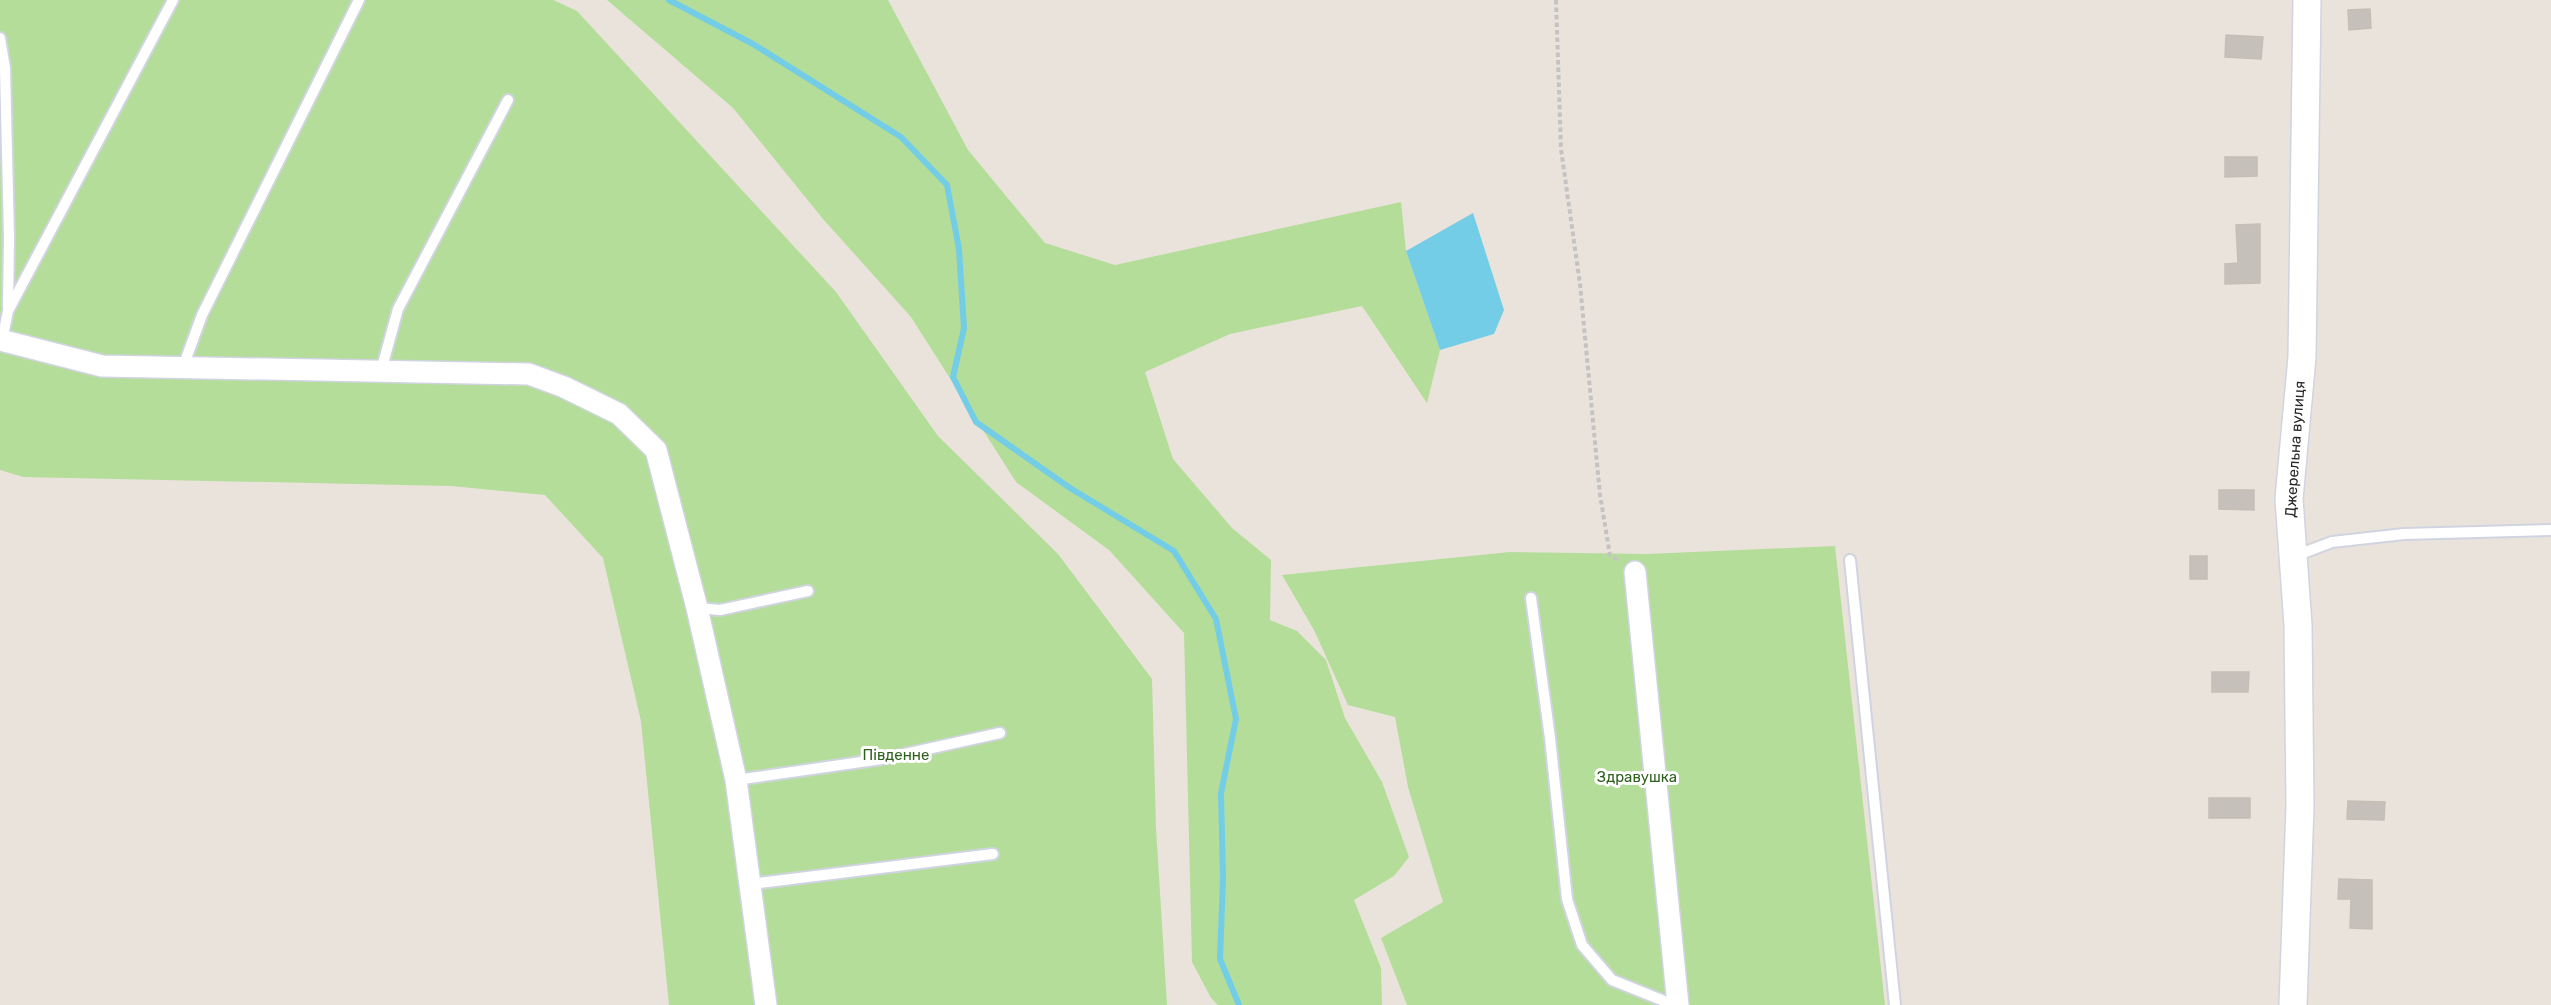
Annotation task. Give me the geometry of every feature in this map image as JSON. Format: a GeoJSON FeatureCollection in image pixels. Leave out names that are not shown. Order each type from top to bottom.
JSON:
{"type":"FeatureCollection","features":[{"type":"Feature","properties":{"kind":"street","name":"Джерельна вулиця"},"geometry":{"type":"LineString","coordinates":[[2293,1005],[2300,806],[2298,625],[2289,499],[2301,357],[2307,0]]}},
{"type":"Feature","properties":{"kind":"street"},"geometry":{"type":"LineString","coordinates":[[1,340],[102,366],[529,374],[564,387],[619,414],[656,450],[697,608],[736,780],[766,1005]]}},
{"type":"Feature","properties":{"kind":"street"},"geometry":{"type":"LineString","coordinates":[[1635,572],[1676,1005]]}},
{"type":"Feature","properties":{"kind":"lane"},"geometry":{"type":"LineString","coordinates":[[8,311],[173,0]]}},
{"type":"Feature","properties":{"kind":"lane"},"geometry":{"type":"LineString","coordinates":[[183,367],[202,315],[359,0]]}},
{"type":"Feature","properties":{"kind":"lane"},"geometry":{"type":"LineString","coordinates":[[0,38],[5,68],[9,237],[8,311],[1,340]]}},
{"type":"Feature","properties":{"kind":"lane"},"geometry":{"type":"LineString","coordinates":[[381,371],[398,309],[508,100]]}},
{"type":"Feature","properties":{"kind":"lane"},"geometry":{"type":"LineString","coordinates":[[2292,557],[2332,542],[2404,534],[2551,530]]}},
{"type":"Feature","properties":{"kind":"lane"},"geometry":{"type":"LineString","coordinates":[[1850,560],[1895,1005]]}},
{"type":"Feature","properties":{"kind":"lane"},"geometry":{"type":"LineString","coordinates":[[697,608],[720,609],[808,591]]}},
{"type":"Feature","properties":{"kind":"lane"},"geometry":{"type":"LineString","coordinates":[[1531,598],[1550,738],[1567,899],[1582,945],[1612,980],[1676,1005]]}},
{"type":"Feature","properties":{"kind":"lane"},"geometry":{"type":"LineString","coordinates":[[736,780],[882,759],[1000,733]]}},
{"type":"Feature","properties":{"kind":"lane"},"geometry":{"type":"LineString","coordinates":[[751,884],[993,854]]}},
{"type":"Feature","properties":{"kind":"path"},"geometry":{"type":"LineString","coordinates":[[1556,0],[1561,149],[1580,284],[1600,495],[1610,555],[1635,572]]}},
{"type":"Feature","properties":{"kind":"green space","name":"Південне"},"geometry":{"type":"Polygon","coordinates":[[[0,0],[553,0],[577,11],[836,292],[938,436],[1058,554],[1152,679],[1156,828],[1167,1005],[669,1005],[641,721],[603,558],[545,495],[451,486],[23,477],[0,470],[0,0]]]}},
{"type":"Feature","properties":{"kind":"green space"},"geometry":{"type":"Polygon","coordinates":[[[607,0],[888,0],[968,150],[1045,243],[1115,265],[1401,202],[1406,251],[1440,350],[1427,403],[1362,306],[1230,334],[1145,372],[1173,459],[1232,528],[1271,560],[1270,620],[1297,631],[1326,660],[1345,718],[1382,782],[1409,857],[1394,876],[1354,900],[1381,968],[1382,1005],[1218,1005],[1211,998],[1192,962],[1184,633],[1109,550],[1016,482],[911,317],[823,219],[733,108],[607,0]]]}},
{"type":"Feature","properties":{"kind":"green space","name":"Здравушка"},"geometry":{"type":"Polygon","coordinates":[[[1835,546],[1885,1005],[1407,1005],[1381,938],[1443,902],[1408,787],[1395,717],[1348,705],[1314,630],[1282,575],[1510,552],[1647,554],[1835,546]]]}},
{"type":"Feature","properties":{"kind":"water"},"geometry":{"type":"Polygon","coordinates":[[[1473,213],[1504,310],[1494,334],[1440,350],[1406,251],[1473,213]]]}},
{"type":"Feature","properties":{"kind":"building"},"geometry":{"type":"Polygon","coordinates":[[[2370,9],[2371,28],[2349,30],[2348,10],[2370,9]]]}},
{"type":"Feature","properties":{"kind":"building"},"geometry":{"type":"Polygon","coordinates":[[[2226,35],[2263,37],[2261,59],[2225,57],[2226,35]]]}},
{"type":"Feature","properties":{"kind":"building"},"geometry":{"type":"Polygon","coordinates":[[[2225,157],[2257,157],[2257,176],[2225,177],[2225,157]]]}},
{"type":"Feature","properties":{"kind":"building"},"geometry":{"type":"Polygon","coordinates":[[[2260,224],[2260,283],[2225,284],[2225,264],[2238,263],[2236,225],[2260,224]]]}},
{"type":"Feature","properties":{"kind":"building"},"geometry":{"type":"Polygon","coordinates":[[[2219,490],[2254,490],[2254,510],[2219,509],[2219,490]]]}},
{"type":"Feature","properties":{"kind":"building"},"geometry":{"type":"Polygon","coordinates":[[[2190,556],[2207,556],[2207,579],[2190,579],[2190,556]]]}},
{"type":"Feature","properties":{"kind":"building"},"geometry":{"type":"Polygon","coordinates":[[[2212,672],[2249,672],[2248,692],[2212,692],[2212,672]]]}},
{"type":"Feature","properties":{"kind":"building"},"geometry":{"type":"Polygon","coordinates":[[[2209,798],[2250,798],[2250,818],[2209,818],[2209,798]]]}},
{"type":"Feature","properties":{"kind":"building"},"geometry":{"type":"Polygon","coordinates":[[[2348,801],[2385,802],[2384,820],[2347,819],[2348,801]]]}},
{"type":"Feature","properties":{"kind":"building"},"geometry":{"type":"Polygon","coordinates":[[[2339,879],[2372,880],[2372,929],[2350,928],[2351,899],[2338,899],[2339,879]]]}},
{"type":"Feature","properties":{"kind":"waterway"},"geometry":{"type":"LineString","coordinates":[[669,0],[753,44],[901,137],[947,185],[959,249],[964,328],[953,377],[976,422],[1070,488],[1174,551],[1216,619],[1236,719],[1221,793],[1223,879],[1220,959],[1239,1005]]}}]}
